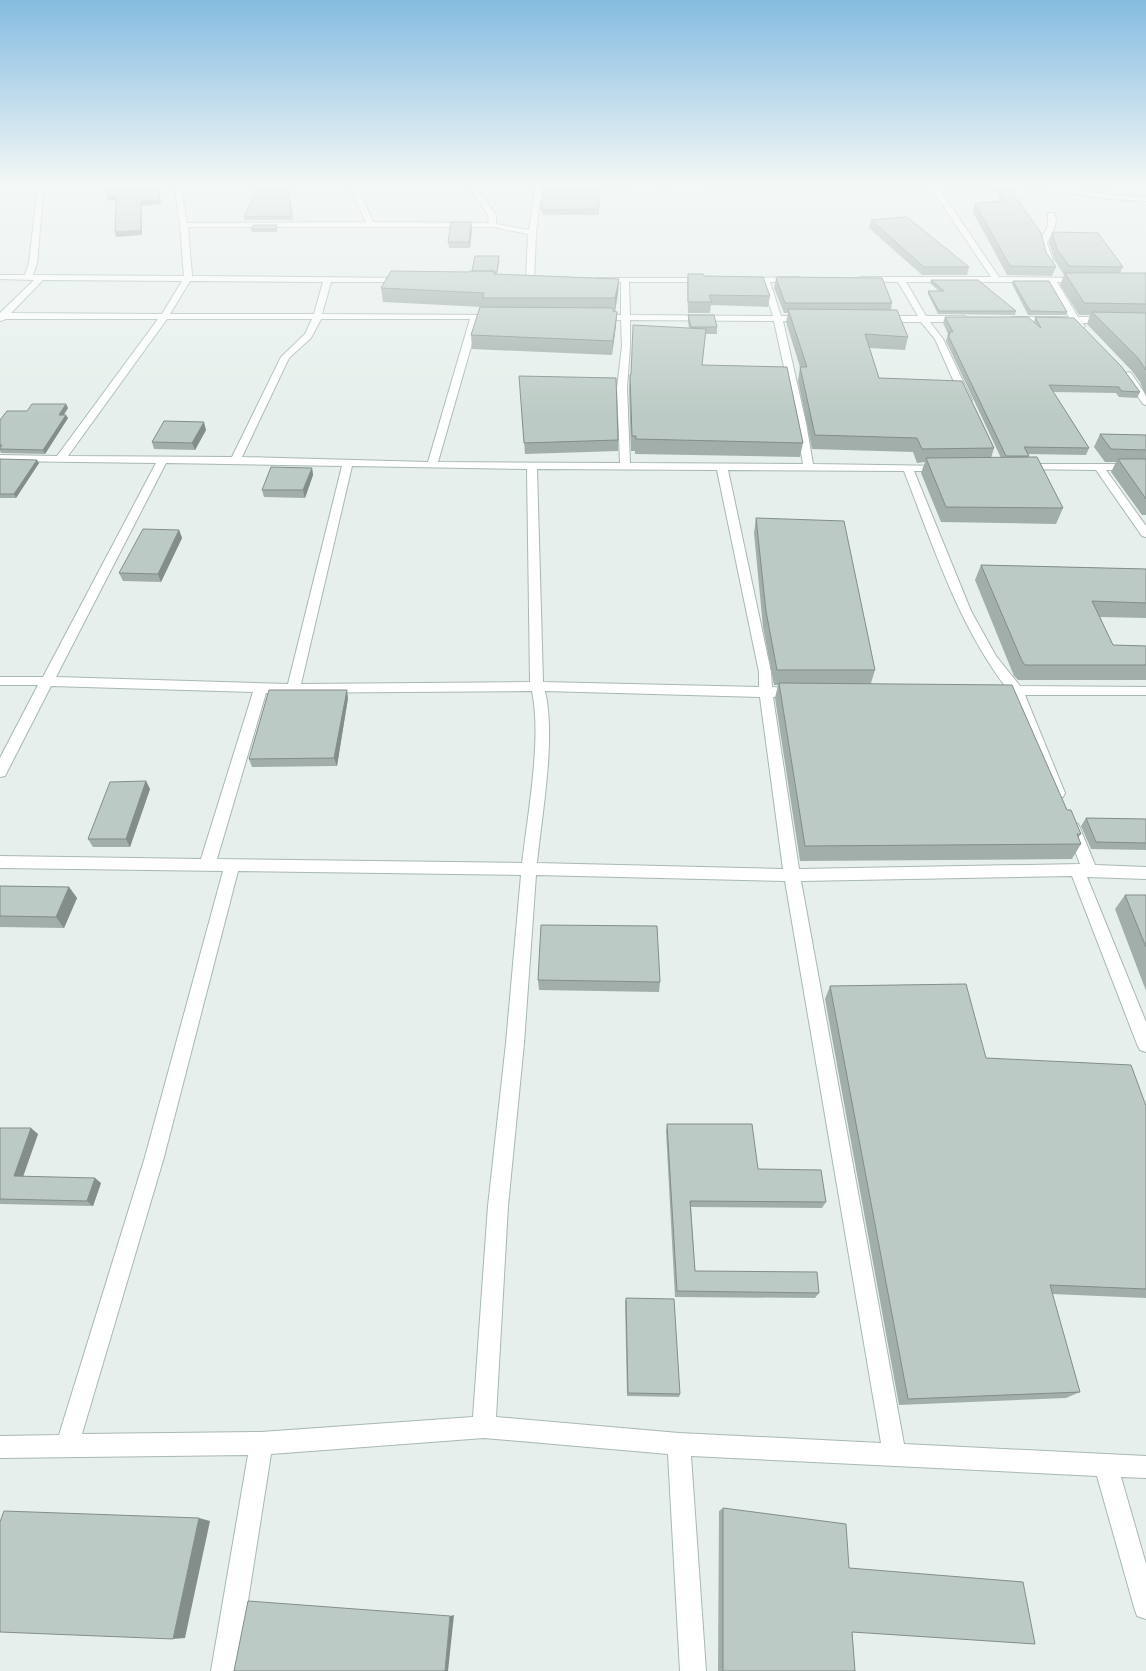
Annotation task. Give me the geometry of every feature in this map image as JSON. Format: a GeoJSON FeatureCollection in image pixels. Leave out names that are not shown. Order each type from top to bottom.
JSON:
{"type":"FeatureCollection","features":[{"type":"Feature","properties":{"kind":"street"},"geometry":{"type":"LineString","coordinates":[[28,277],[33,263]]}},
{"type":"Feature","properties":{"kind":"street"},"geometry":{"type":"LineString","coordinates":[[60,459],[164,317],[188,278],[187,263]]}},
{"type":"Feature","properties":{"kind":"street"},"geometry":{"type":"LineString","coordinates":[[530,280],[531,263]]}},
{"type":"Feature","properties":{"kind":"street"},"geometry":{"type":"LineString","coordinates":[[985,263],[996,279]]}},
{"type":"Feature","properties":{"kind":"street"},"geometry":{"type":"LineString","coordinates":[[1049,263],[1075,320],[1088,333]]}},
{"type":"Feature","properties":{"kind":"street"},"geometry":{"type":"LineString","coordinates":[[852,279],[996,279],[1055,275],[1089,280]]}},
{"type":"Feature","properties":{"kind":"street"},"geometry":{"type":"LineString","coordinates":[[0,277],[413,280]]}},
{"type":"Feature","properties":{"kind":"street"},"geometry":{"type":"LineString","coordinates":[[2,317],[41,277]]}},
{"type":"Feature","properties":{"kind":"street"},"geometry":{"type":"LineString","coordinates":[[900,278],[923,318],[939,339],[970,407]]}},
{"type":"Feature","properties":{"kind":"street"},"geometry":{"type":"LineString","coordinates":[[737,280],[804,279]]}},
{"type":"Feature","properties":{"kind":"street"},"geometry":{"type":"LineString","coordinates":[[236,460],[285,356],[308,336],[315,325],[316,316],[328,280]]}},
{"type":"Feature","properties":{"kind":"street"},"geometry":{"type":"LineString","coordinates":[[521,280],[540,280]]}},
{"type":"Feature","properties":{"kind":"street"},"geometry":{"type":"LineString","coordinates":[[587,280],[718,280]]}},
{"type":"Feature","properties":{"kind":"street"},"geometry":{"type":"LineString","coordinates":[[625,280],[626,346],[622,388],[625,466]]}},
{"type":"Feature","properties":{"kind":"street"},"geometry":{"type":"LineString","coordinates":[[765,280],[779,318],[806,443],[808,467]]}},
{"type":"Feature","properties":{"kind":"street"},"geometry":{"type":"LineString","coordinates":[[2,317],[503,317]]}},
{"type":"Feature","properties":{"kind":"street"},"geometry":{"type":"LineString","coordinates":[[590,317],[816,319]]}},
{"type":"Feature","properties":{"kind":"street"},"geometry":{"type":"LineString","coordinates":[[432,465],[475,318]]}},
{"type":"Feature","properties":{"kind":"street"},"geometry":{"type":"LineString","coordinates":[[875,319],[972,319]]}},
{"type":"Feature","properties":{"kind":"street"},"geometry":{"type":"LineString","coordinates":[[1000,320],[1146,320]]}},
{"type":"Feature","properties":{"kind":"street"},"geometry":{"type":"LineString","coordinates":[[1123,369],[1146,402]]}},
{"type":"Feature","properties":{"kind":"street"},"geometry":{"type":"LineString","coordinates":[[0,458],[236,460],[432,465],[953,468]]}},
{"type":"Feature","properties":{"kind":"street"},"geometry":{"type":"LineString","coordinates":[[0,772],[163,459]]}},
{"type":"Feature","properties":{"kind":"street"},"geometry":{"type":"LineString","coordinates":[[293,688],[314,613],[348,462]]}},
{"type":"Feature","properties":{"kind":"street"},"geometry":{"type":"LineString","coordinates":[[484,1427],[498,1206],[515,1043],[528,869],[541,756],[541,702],[535,675],[532,465]]}},
{"type":"Feature","properties":{"kind":"street"},"geometry":{"type":"LineString","coordinates":[[1007,467],[1146,467]]}},
{"type":"Feature","properties":{"kind":"street"},"geometry":{"type":"LineString","coordinates":[[1099,467],[1146,534]]}},
{"type":"Feature","properties":{"kind":"street"},"geometry":{"type":"LineString","coordinates":[[722,468],[765,672],[765,692],[792,875],[894,1454]]}},
{"type":"Feature","properties":{"kind":"street"},"geometry":{"type":"LineString","coordinates":[[908,468],[965,611],[991,658],[1016,690],[1066,812],[1083,871],[1146,1044]]}},
{"type":"Feature","properties":{"kind":"street"},"geometry":{"type":"LineString","coordinates":[[0,681],[262,688],[537,686],[814,692]]}},
{"type":"Feature","properties":{"kind":"street"},"geometry":{"type":"LineString","coordinates":[[207,865],[262,688]]}},
{"type":"Feature","properties":{"kind":"street"},"geometry":{"type":"LineString","coordinates":[[978,690],[1146,691]]}},
{"type":"Feature","properties":{"kind":"street"},"geometry":{"type":"LineString","coordinates":[[0,862],[528,869],[792,875],[1083,871],[1146,873]]}},
{"type":"Feature","properties":{"kind":"street"},"geometry":{"type":"LineString","coordinates":[[67,1446],[107,1322],[196,1010],[232,865]]}},
{"type":"Feature","properties":{"kind":"street"},"geometry":{"type":"LineString","coordinates":[[0,1447],[261,1443],[484,1427],[679,1444],[1146,1467]]}},
{"type":"Feature","properties":{"kind":"street"},"geometry":{"type":"LineString","coordinates":[[224,1671],[261,1443]]}},
{"type":"Feature","properties":{"kind":"street"},"geometry":{"type":"LineString","coordinates":[[679,1444],[693,1671]]}},
{"type":"Feature","properties":{"kind":"street"},"geometry":{"type":"LineString","coordinates":[[1106,1466],[1146,1607]]}},
{"type":"Feature","properties":{"kind":"building"},"geometry":{"type":"Polygon","coordinates":[[[474,263],[498,263],[497,272],[472,271],[474,263]]]}},
{"type":"Feature","properties":{"kind":"building"},"geometry":{"type":"Polygon","coordinates":[[[919,263],[964,263],[969,267],[924,267],[919,263]]]}},
{"type":"Feature","properties":{"kind":"building"},"geometry":{"type":"Polygon","coordinates":[[[1008,263],[1053,263],[1056,267],[1010,266],[1008,263]]]}},
{"type":"Feature","properties":{"kind":"building"},"geometry":{"type":"Polygon","coordinates":[[[1067,263],[1120,263],[1123,267],[1069,266],[1067,263]]]}},
{"type":"Feature","properties":{"kind":"building"},"geometry":{"type":"Polygon","coordinates":[[[391,271],[494,271],[494,274],[619,279],[615,298],[483,298],[484,293],[381,288],[391,271]]]}},
{"type":"Feature","properties":{"kind":"building"},"geometry":{"type":"Polygon","coordinates":[[[1065,273],[1146,273],[1146,304],[1084,303],[1065,273]]]}},
{"type":"Feature","properties":{"kind":"building"},"geometry":{"type":"Polygon","coordinates":[[[688,274],[763,277],[770,296],[709,295],[712,302],[688,302],[688,274]]]}},
{"type":"Feature","properties":{"kind":"building"},"geometry":{"type":"Polygon","coordinates":[[[776,278],[882,278],[892,303],[785,303],[776,278]]]}},
{"type":"Feature","properties":{"kind":"building"},"geometry":{"type":"Polygon","coordinates":[[[931,280],[978,280],[1016,311],[939,311],[928,291],[944,291],[931,280]]]}},
{"type":"Feature","properties":{"kind":"building"},"geometry":{"type":"Polygon","coordinates":[[[1013,281],[1049,281],[1067,312],[1030,311],[1013,281]]]}},
{"type":"Feature","properties":{"kind":"building"},"geometry":{"type":"Polygon","coordinates":[[[480,307],[613,308],[613,311],[617,312],[613,341],[471,335],[480,307]]]}},
{"type":"Feature","properties":{"kind":"building"},"geometry":{"type":"Polygon","coordinates":[[[788,309],[897,310],[908,337],[865,334],[879,378],[962,381],[994,448],[922,449],[917,438],[815,435],[800,367],[807,367],[788,309]]]}},
{"type":"Feature","properties":{"kind":"building"},"geometry":{"type":"Polygon","coordinates":[[[1092,312],[1146,313],[1146,370],[1138,358],[1092,312]]]}},
{"type":"Feature","properties":{"kind":"building"},"geometry":{"type":"Polygon","coordinates":[[[688,315],[714,315],[717,327],[691,327],[688,315]]]}},
{"type":"Feature","properties":{"kind":"building"},"geometry":{"type":"Polygon","coordinates":[[[945,317],[1028,317],[1041,328],[1035,317],[1074,318],[1121,366],[1140,392],[1121,391],[1119,387],[1049,385],[1089,448],[1024,447],[1029,456],[1006,456],[948,335],[950,335],[949,332],[953,332],[945,317]]]}},
{"type":"Feature","properties":{"kind":"building"},"geometry":{"type":"Polygon","coordinates":[[[633,325],[706,329],[702,365],[787,367],[803,443],[636,439],[636,436],[632,436],[630,375],[633,325]]]}},
{"type":"Feature","properties":{"kind":"building"},"geometry":{"type":"Polygon","coordinates":[[[519,376],[616,378],[618,440],[524,443],[519,376]]]}},
{"type":"Feature","properties":{"kind":"building"},"geometry":{"type":"Polygon","coordinates":[[[32,404],[66,404],[59,415],[66,415],[43,450],[0,449],[2,445],[0,445],[0,420],[7,411],[27,411],[32,404]]]}},
{"type":"Feature","properties":{"kind":"building"},"geometry":{"type":"Polygon","coordinates":[[[164,421],[204,422],[192,443],[152,442],[164,421]]]}},
{"type":"Feature","properties":{"kind":"building"},"geometry":{"type":"Polygon","coordinates":[[[1100,434],[1146,435],[1146,450],[1111,449],[1100,434]]]}},
{"type":"Feature","properties":{"kind":"building"},"geometry":{"type":"Polygon","coordinates":[[[1037,457],[1063,508],[946,507],[926,458],[1037,457]]]}},
{"type":"Feature","properties":{"kind":"building"},"geometry":{"type":"Polygon","coordinates":[[[0,459],[37,460],[14,494],[0,494],[0,459]]]}},
{"type":"Feature","properties":{"kind":"building"},"geometry":{"type":"Polygon","coordinates":[[[1118,459],[1146,459],[1146,499],[1118,459]]]}},
{"type":"Feature","properties":{"kind":"building"},"geometry":{"type":"Polygon","coordinates":[[[271,467],[312,468],[303,490],[262,490],[271,467]]]}},
{"type":"Feature","properties":{"kind":"building"},"geometry":{"type":"Polygon","coordinates":[[[756,518],[844,521],[875,670],[777,670],[766,611],[756,518]]]}},
{"type":"Feature","properties":{"kind":"building"},"geometry":{"type":"Polygon","coordinates":[[[143,529],[179,530],[158,574],[119,573],[143,529]]]}},
{"type":"Feature","properties":{"kind":"building"},"geometry":{"type":"Polygon","coordinates":[[[981,565],[1146,569],[1146,603],[1092,601],[1113,645],[1146,646],[1146,665],[1025,665],[981,565]]]}},
{"type":"Feature","properties":{"kind":"building"},"geometry":{"type":"Polygon","coordinates":[[[779,683],[1012,685],[1067,810],[1071,810],[1081,834],[1077,834],[1081,844],[805,846],[779,683]]]}},
{"type":"Feature","properties":{"kind":"building"},"geometry":{"type":"Polygon","coordinates":[[[269,690],[347,690],[334,758],[249,759],[269,690]]]}},
{"type":"Feature","properties":{"kind":"building"},"geometry":{"type":"Polygon","coordinates":[[[146,781],[126,839],[88,839],[110,782],[146,781]]]}},
{"type":"Feature","properties":{"kind":"building"},"geometry":{"type":"Polygon","coordinates":[[[1086,818],[1146,819],[1146,843],[1096,842],[1086,818]]]}},
{"type":"Feature","properties":{"kind":"building"},"geometry":{"type":"Polygon","coordinates":[[[0,886],[69,887],[56,917],[0,916],[0,886]]]}},
{"type":"Feature","properties":{"kind":"building"},"geometry":{"type":"Polygon","coordinates":[[[1125,895],[1146,895],[1146,947],[1125,895]]]}},
{"type":"Feature","properties":{"kind":"building"},"geometry":{"type":"Polygon","coordinates":[[[541,925],[657,926],[660,982],[538,980],[541,925]]]}},
{"type":"Feature","properties":{"kind":"building"},"geometry":{"type":"Polygon","coordinates":[[[966,984],[986,1058],[1131,1065],[1146,1106],[1146,1289],[1050,1285],[1080,1392],[908,1399],[830,986],[966,984]]]}},
{"type":"Feature","properties":{"kind":"building"},"geometry":{"type":"Polygon","coordinates":[[[667,1124],[752,1124],[758,1169],[821,1170],[826,1202],[690,1201],[695,1271],[817,1272],[819,1293],[677,1291],[667,1124]]]}},
{"type":"Feature","properties":{"kind":"building"},"geometry":{"type":"Polygon","coordinates":[[[0,1128],[31,1128],[14,1176],[95,1178],[87,1201],[0,1199],[0,1128]]]}},
{"type":"Feature","properties":{"kind":"building"},"geometry":{"type":"Polygon","coordinates":[[[626,1298],[674,1299],[680,1394],[628,1393],[626,1298]]]}},
{"type":"Feature","properties":{"kind":"building"},"geometry":{"type":"Polygon","coordinates":[[[723,1508],[846,1524],[849,1568],[1023,1582],[1035,1644],[852,1632],[855,1671],[723,1671],[723,1508]]]}},
{"type":"Feature","properties":{"kind":"building"},"geometry":{"type":"Polygon","coordinates":[[[4,1511],[199,1518],[173,1639],[0,1632],[0,1522],[4,1511]]]}},
{"type":"Feature","properties":{"kind":"building"},"geometry":{"type":"Polygon","coordinates":[[[248,1601],[450,1616],[445,1671],[234,1671],[248,1601]]]}}]}
